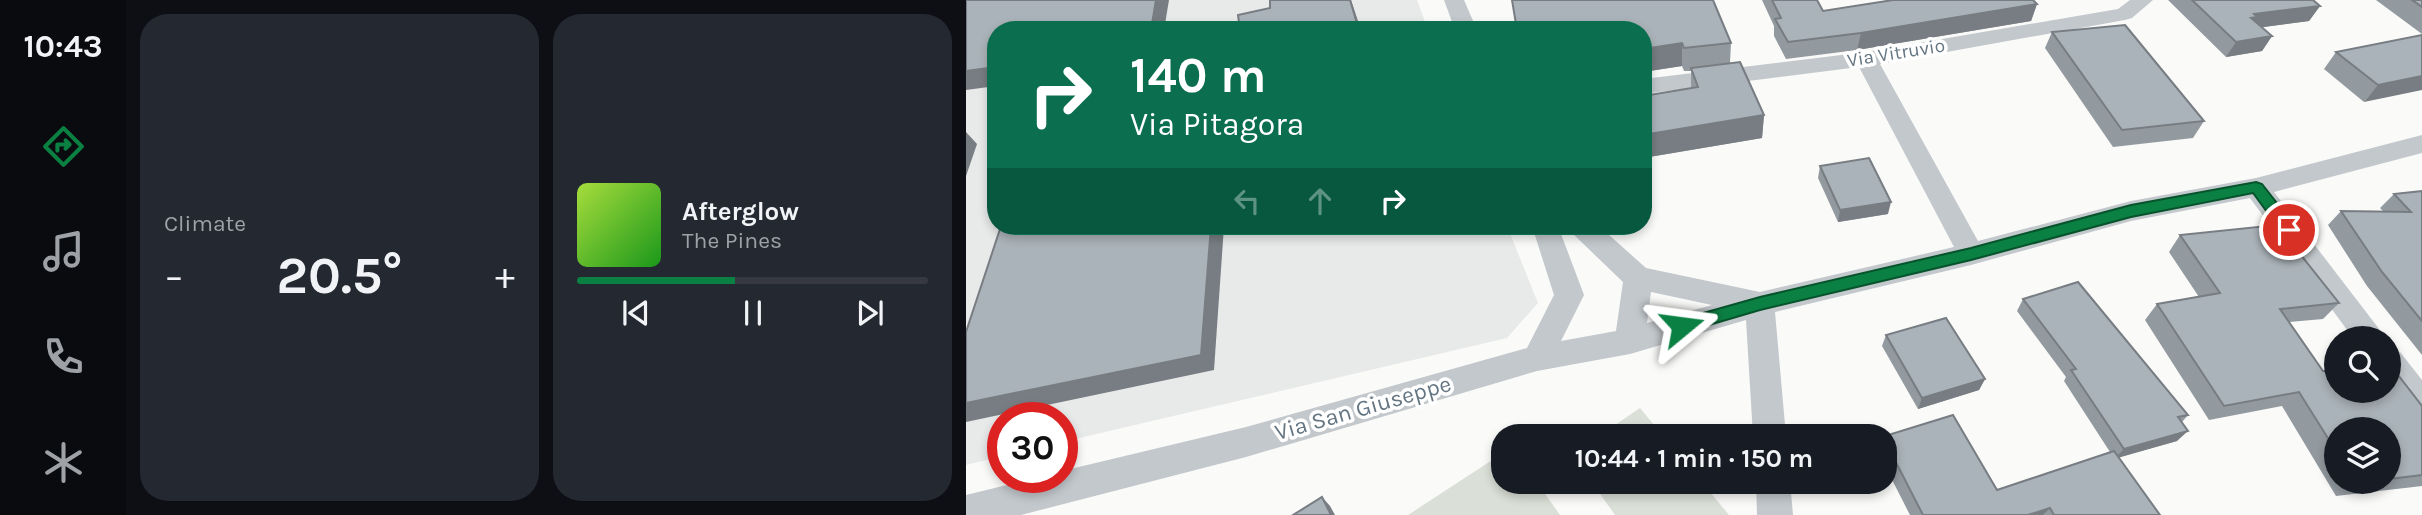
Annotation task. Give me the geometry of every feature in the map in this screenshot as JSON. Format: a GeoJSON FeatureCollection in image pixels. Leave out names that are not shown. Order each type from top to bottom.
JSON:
{"type":"FeatureCollection","features":[{"type":"Feature","properties":{"kind":"street"},"geometry":{"type":"LineString","coordinates":[[1454,0],[1462,21]]}},
{"type":"Feature","properties":{"kind":"street","name":"Via Vitruvio"},"geometry":{"type":"LineString","coordinates":[[1652,86],[1866,59],[2125,13],[2143,0]]}},
{"type":"Feature","properties":{"kind":"street"},"geometry":{"type":"LineString","coordinates":[[1866,59],[1971,254]]}},
{"type":"Feature","properties":{"kind":"street","name":"Via San Giuseppe"},"geometry":{"type":"LineString","coordinates":[[966,512],[1246,442],[1537,358],[1630,341],[1760,303],[1971,254],[2131,211],[2256,187],[2422,144]]}},
{"type":"Feature","properties":{"kind":"street"},"geometry":{"type":"LineString","coordinates":[[2256,187],[2362,326]]}},
{"type":"Feature","properties":{"kind":"street"},"geometry":{"type":"LineString","coordinates":[[1537,358],[1569,295],[1548,235]]}},
{"type":"Feature","properties":{"kind":"street"},"geometry":{"type":"LineString","coordinates":[[1592,235],[1638,278],[1760,303],[1769,424]]}},
{"type":"Feature","properties":{"kind":"street"},"geometry":{"type":"LineString","coordinates":[[1630,341],[1638,278]]}},
{"type":"Feature","properties":{"kind":"street"},"geometry":{"type":"LineString","coordinates":[[2401,377],[2422,404]]}},
{"type":"Feature","properties":{"kind":"street"},"geometry":{"type":"LineString","coordinates":[[1774,494],[1775,515]]}},
{"type":"Feature","properties":{"kind":"shaded area"},"geometry":{"type":"Polygon","coordinates":[[[966,0],[1417,0],[1425,21],[987,21],[987,235],[1511,235],[1538,303],[1507,338],[1078,438],[1078,402],[987,402],[987,460],[966,465],[966,0]]]}},
{"type":"Feature","properties":{"kind":"shaded area"},"geometry":{"type":"Polygon","coordinates":[[[1640,408],[1653,424],[1617,424],[1640,408]]]}},
{"type":"Feature","properties":{"kind":"shaded area"},"geometry":{"type":"Polygon","coordinates":[[[1491,461],[1491,494],[1545,494],[1560,515],[1408,515],[1491,461]]]}},
{"type":"Feature","properties":{"kind":"shaded area"},"geometry":{"type":"Polygon","coordinates":[[[1600,494],[1712,494],[1729,515],[1615,515],[1600,494]]]}},
{"type":"Feature","properties":{"kind":"building"},"geometry":{"type":"Polygon","coordinates":[[[966,0],[1156,0],[1152,21],[987,21],[987,68],[966,71],[966,0]]]}},
{"type":"Feature","properties":{"kind":"building"},"geometry":{"type":"Polygon","coordinates":[[[1270,0],[1350,0],[1356,21],[1239,21],[1238,15],[1270,8],[1270,0]]]}},
{"type":"Feature","properties":{"kind":"building"},"geometry":{"type":"Polygon","coordinates":[[[1512,0],[1713,0],[1731,43],[1684,48],[1682,43],[1652,48],[1652,21],[1516,21],[1512,0]]]}},
{"type":"Feature","properties":{"kind":"building"},"geometry":{"type":"Polygon","coordinates":[[[1772,0],[1817,0],[1823,11],[1893,0],[2033,0],[2037,4],[1861,33],[1788,42],[1775,19],[1781,18],[1772,0]]]}},
{"type":"Feature","properties":{"kind":"building"},"geometry":{"type":"Polygon","coordinates":[[[2192,0],[2313,0],[2320,6],[2254,14],[2257,17],[2251,18],[2272,36],[2236,42],[2192,0]]]}},
{"type":"Feature","properties":{"kind":"building"},"geometry":{"type":"Polygon","coordinates":[[[2412,0],[2422,0],[2422,7],[2412,0]]]}},
{"type":"Feature","properties":{"kind":"building"},"geometry":{"type":"Polygon","coordinates":[[[2125,25],[2204,121],[2122,130],[2052,32],[2125,25]]]}},
{"type":"Feature","properties":{"kind":"building"},"geometry":{"type":"Polygon","coordinates":[[[2422,35],[2422,76],[2378,85],[2336,52],[2422,35]]]}},
{"type":"Feature","properties":{"kind":"building"},"geometry":{"type":"Polygon","coordinates":[[[1740,62],[1764,115],[1652,134],[1652,95],[1698,87],[1691,68],[1740,62]]]}},
{"type":"Feature","properties":{"kind":"building"},"geometry":{"type":"Polygon","coordinates":[[[1869,158],[1891,202],[1840,210],[1820,166],[1869,158]]]}},
{"type":"Feature","properties":{"kind":"building"},"geometry":{"type":"Polygon","coordinates":[[[2422,191],[2422,321],[2382,272],[2341,211],[2411,212],[2394,194],[2422,191]]]}},
{"type":"Feature","properties":{"kind":"building"},"geometry":{"type":"Polygon","coordinates":[[[2277,225],[2339,303],[2280,309],[2324,371],[2324,403],[2401,403],[2401,379],[2422,406],[2422,475],[2401,478],[2401,417],[2324,417],[2324,432],[2299,392],[2224,406],[2157,304],[2220,293],[2180,235],[2277,225]]]}},
{"type":"Feature","properties":{"kind":"building"},"geometry":{"type":"Polygon","coordinates":[[[998,235],[1210,235],[1201,355],[966,403],[966,332],[998,235]]]}},
{"type":"Feature","properties":{"kind":"building"},"geometry":{"type":"Polygon","coordinates":[[[2078,282],[2188,415],[2178,417],[2188,431],[2124,449],[2071,370],[2076,369],[2023,299],[2078,282]]]}},
{"type":"Feature","properties":{"kind":"building"},"geometry":{"type":"Polygon","coordinates":[[[1946,318],[1985,379],[1922,398],[1886,335],[1946,318]]]}},
{"type":"Feature","properties":{"kind":"building"},"geometry":{"type":"Polygon","coordinates":[[[1953,415],[1997,490],[2114,451],[2160,515],[2054,515],[2050,508],[2028,515],[1923,515],[1897,464],[1897,432],[1953,415]]]}},
{"type":"Feature","properties":{"kind":"building"},"geometry":{"type":"Polygon","coordinates":[[[1322,497],[1331,515],[1293,515],[1322,497]]]}},
{"type":"Feature","properties":{"kind":"route"},"geometry":{"type":"LineString","coordinates":[[1682,326],[1760,303],[1971,254],[2131,211],[2256,187],[2289,230]]}}]}
